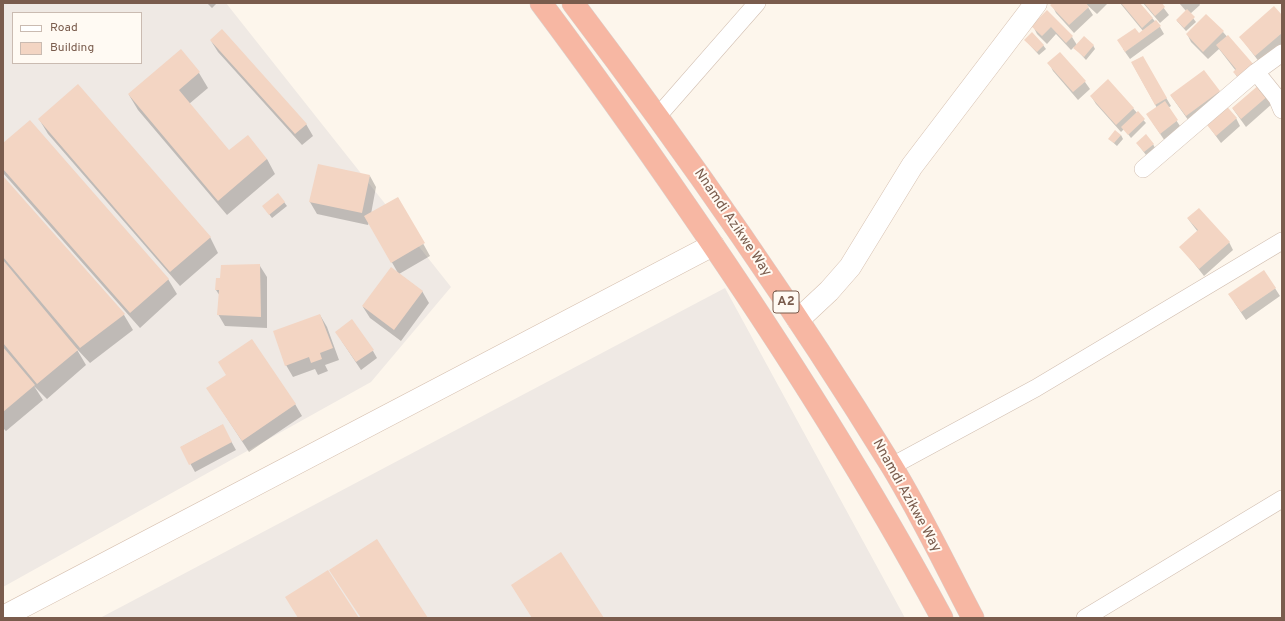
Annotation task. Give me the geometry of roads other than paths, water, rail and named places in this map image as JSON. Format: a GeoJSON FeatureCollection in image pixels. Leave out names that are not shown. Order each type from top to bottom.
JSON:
{"type":"FeatureCollection","features":[{"type":"Feature","properties":{"kind":"highway","name":"Nnamdi Azikwe Way"},"geometry":{"type":"LineString","coordinates":[[541,3],[599,79],[804,381],[911,560],[942,618]]}},
{"type":"Feature","properties":{"kind":"highway","name":"Nnamdi Azikwe Way"},"geometry":{"type":"LineString","coordinates":[[573,3],[658,116],[798,320],[892,466],[973,618]]}},
{"type":"Feature","properties":{"kind":"street"},"geometry":{"type":"LineString","coordinates":[[658,116],[757,3]]}},
{"type":"Feature","properties":{"kind":"street"},"geometry":{"type":"LineString","coordinates":[[798,320],[829,291],[850,267],[912,166],[1036,3]]}},
{"type":"Feature","properties":{"kind":"street"},"geometry":{"type":"LineString","coordinates":[[1143,169],[1256,72],[1282,53]]}},
{"type":"Feature","properties":{"kind":"street"},"geometry":{"type":"LineString","coordinates":[[1256,72],[1277,98],[1282,110]]}},
{"type":"Feature","properties":{"kind":"street"},"geometry":{"type":"LineString","coordinates":[[892,466],[1036,388],[1282,241]]}},
{"type":"Feature","properties":{"kind":"street"},"geometry":{"type":"LineString","coordinates":[[3,617],[713,245]]}},
{"type":"Feature","properties":{"kind":"street"},"geometry":{"type":"LineString","coordinates":[[1084,618],[1282,500]]}}]}
